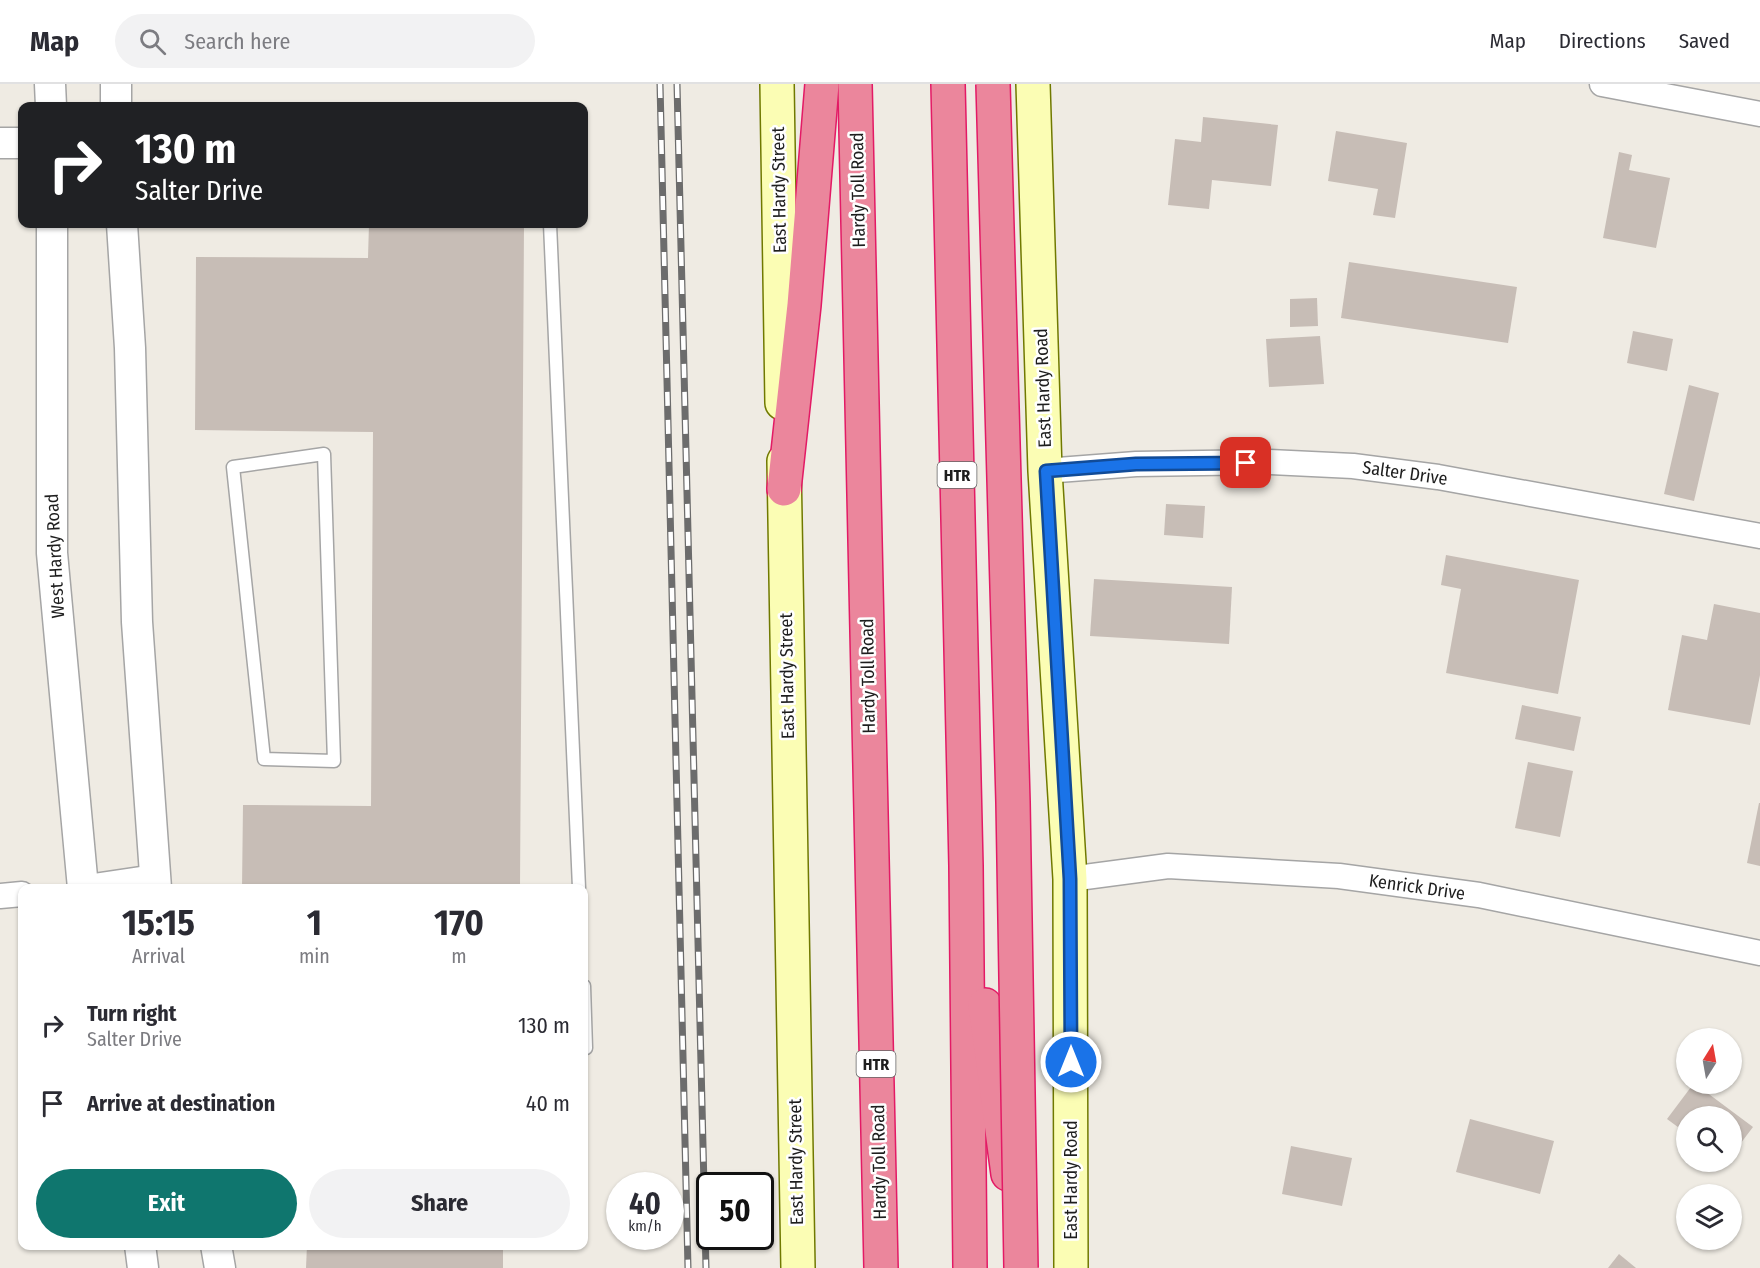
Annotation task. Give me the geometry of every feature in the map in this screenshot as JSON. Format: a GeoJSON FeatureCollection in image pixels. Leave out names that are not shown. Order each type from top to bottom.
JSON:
{"type":"FeatureCollection","features":[{"type":"Feature","properties":{"kind":"highway"},"geometry":{"type":"LineString","coordinates":[[784,489],[804,305],[822,84]]}},
{"type":"Feature","properties":{"kind":"highway","name":"Hardy Toll Road"},"geometry":{"type":"LineString","coordinates":[[855,84],[881,1268]]}},
{"type":"Feature","properties":{"kind":"highway","name":"HTR"},"geometry":{"type":"LineString","coordinates":[[948,84],[966,866],[970,1268]]}},
{"type":"Feature","properties":{"kind":"highway"},"geometry":{"type":"LineString","coordinates":[[993,84],[1013,814],[1021,1268]]}},
{"type":"Feature","properties":{"kind":"highway"},"geometry":{"type":"LineString","coordinates":[[966,866],[1021,1268]]}},
{"type":"Feature","properties":{"kind":"main road","name":"East Hardy Street"},"geometry":{"type":"LineString","coordinates":[[777,84],[798,1268]]}},
{"type":"Feature","properties":{"kind":"main road","name":"East Hardy Road"},"geometry":{"type":"LineString","coordinates":[[1033,84],[1046,471],[1070,879],[1071,1268]]}},
{"type":"Feature","properties":{"kind":"street"},"geometry":{"type":"LineString","coordinates":[[50,84],[51,102]]}},
{"type":"Feature","properties":{"kind":"street"},"geometry":{"type":"LineString","coordinates":[[116,84],[116,102]]}},
{"type":"Feature","properties":{"kind":"street"},"geometry":{"type":"LineString","coordinates":[[1602,84],[1760,114]]}},
{"type":"Feature","properties":{"kind":"street"},"geometry":{"type":"LineString","coordinates":[[0,143],[18,143]]}},
{"type":"Feature","properties":{"kind":"street","name":"West Hardy Road"},"geometry":{"type":"LineString","coordinates":[[52,228],[52,553],[82,884]]}},
{"type":"Feature","properties":{"kind":"street"},"geometry":{"type":"LineString","coordinates":[[122,228],[130,348],[137,622],[155,883]]}},
{"type":"Feature","properties":{"kind":"street","name":"Salter Drive"},"geometry":{"type":"LineString","coordinates":[[1046,471],[1136,464],[1268,462],[1353,466],[1438,477],[1760,536]]}},
{"type":"Feature","properties":{"kind":"street","name":"Kenrick Drive"},"geometry":{"type":"LineString","coordinates":[[1070,879],[1168,866],[1339,876],[1479,895],[1760,953]]}},
{"type":"Feature","properties":{"kind":"street"},"geometry":{"type":"LineString","coordinates":[[0,896],[18,894]]}},
{"type":"Feature","properties":{"kind":"street"},"geometry":{"type":"LineString","coordinates":[[141,1250],[143,1268]]}},
{"type":"Feature","properties":{"kind":"street"},"geometry":{"type":"LineString","coordinates":[[217,1250],[219,1268]]}},
{"type":"Feature","properties":{"kind":"lane"},"geometry":{"type":"LineString","coordinates":[[550,228],[579,884]]}},
{"type":"Feature","properties":{"kind":"lane"},"geometry":{"type":"LineString","coordinates":[[324,454],[334,761],[264,759],[233,467],[324,454]]}},
{"type":"Feature","properties":{"kind":"building"},"geometry":{"type":"Polygon","coordinates":[[[1203,117],[1278,125],[1271,186],[1212,180],[1209,209],[1168,205],[1175,139],[1201,142],[1203,117]]]}},
{"type":"Feature","properties":{"kind":"building"},"geometry":{"type":"Polygon","coordinates":[[[1336,131],[1407,143],[1395,218],[1373,215],[1378,189],[1328,181],[1336,131]]]}},
{"type":"Feature","properties":{"kind":"building"},"geometry":{"type":"Polygon","coordinates":[[[1619,152],[1632,155],[1629,170],[1670,178],[1656,248],[1603,238],[1619,152]]]}},
{"type":"Feature","properties":{"kind":"building"},"geometry":{"type":"Polygon","coordinates":[[[369,228],[524,228],[520,884],[242,884],[243,805],[371,806],[373,432],[195,430],[196,257],[368,258],[369,228]]]}},
{"type":"Feature","properties":{"kind":"building"},"geometry":{"type":"Polygon","coordinates":[[[1349,262],[1517,287],[1508,343],[1341,318],[1349,262]]]}},
{"type":"Feature","properties":{"kind":"building"},"geometry":{"type":"Polygon","coordinates":[[[1317,298],[1318,326],[1290,327],[1290,299],[1317,298]]]}},
{"type":"Feature","properties":{"kind":"building"},"geometry":{"type":"Polygon","coordinates":[[[1633,331],[1673,339],[1667,371],[1627,363],[1633,331]]]}},
{"type":"Feature","properties":{"kind":"building"},"geometry":{"type":"Polygon","coordinates":[[[1320,336],[1324,384],[1269,387],[1266,339],[1320,336]]]}},
{"type":"Feature","properties":{"kind":"building"},"geometry":{"type":"Polygon","coordinates":[[[1689,385],[1719,393],[1694,501],[1664,494],[1689,385]]]}},
{"type":"Feature","properties":{"kind":"building"},"geometry":{"type":"Polygon","coordinates":[[[1166,504],[1205,506],[1203,538],[1164,535],[1166,504]]]}},
{"type":"Feature","properties":{"kind":"building"},"geometry":{"type":"Polygon","coordinates":[[[1446,555],[1579,580],[1558,694],[1446,673],[1461,589],[1441,585],[1446,555]]]}},
{"type":"Feature","properties":{"kind":"building"},"geometry":{"type":"Polygon","coordinates":[[[1094,579],[1232,587],[1229,644],[1090,636],[1094,579]]]}},
{"type":"Feature","properties":{"kind":"building"},"geometry":{"type":"Polygon","coordinates":[[[1714,604],[1760,613],[1760,675],[1750,725],[1668,710],[1682,635],[1707,640],[1714,604]]]}},
{"type":"Feature","properties":{"kind":"building"},"geometry":{"type":"Polygon","coordinates":[[[1522,705],[1581,717],[1574,751],[1515,739],[1522,705]]]}},
{"type":"Feature","properties":{"kind":"building"},"geometry":{"type":"Polygon","coordinates":[[[1528,762],[1573,771],[1560,837],[1515,828],[1528,762]]]}},
{"type":"Feature","properties":{"kind":"building"},"geometry":{"type":"Polygon","coordinates":[[[1760,803],[1760,866],[1747,863],[1760,803]]]}},
{"type":"Feature","properties":{"kind":"building"},"geometry":{"type":"Polygon","coordinates":[[[1686,1094],[1709,1094],[1725,1106],[1677,1106],[1686,1094]]]}},
{"type":"Feature","properties":{"kind":"building"},"geometry":{"type":"Polygon","coordinates":[[[1676,1107],[1676,1126],[1667,1119],[1676,1107]]]}},
{"type":"Feature","properties":{"kind":"building"},"geometry":{"type":"Polygon","coordinates":[[[1470,1119],[1554,1141],[1540,1194],[1456,1172],[1470,1119]]]}},
{"type":"Feature","properties":{"kind":"building"},"geometry":{"type":"Polygon","coordinates":[[[1742,1119],[1753,1127],[1742,1142],[1742,1119]]]}},
{"type":"Feature","properties":{"kind":"building"},"geometry":{"type":"Polygon","coordinates":[[[1291,1146],[1352,1158],[1342,1206],[1282,1194],[1291,1146]]]}},
{"type":"Feature","properties":{"kind":"building"},"geometry":{"type":"Polygon","coordinates":[[[307,1250],[503,1250],[503,1268],[306,1268],[307,1250]]]}},
{"type":"Feature","properties":{"kind":"building"},"geometry":{"type":"Polygon","coordinates":[[[1619,1254],[1636,1268],[1608,1268],[1619,1254]]]}},
{"type":"Feature","properties":{"kind":"railway"},"geometry":{"type":"LineString","coordinates":[[660,84],[688,1268]]}},
{"type":"Feature","properties":{"kind":"railway"},"geometry":{"type":"LineString","coordinates":[[677,84],[706,1268]]}},
{"type":"Feature","properties":{"kind":"route"},"geometry":{"type":"LineString","coordinates":[[1071,1062],[1070,879],[1046,471],[1136,464],[1246,463]]}}]}
